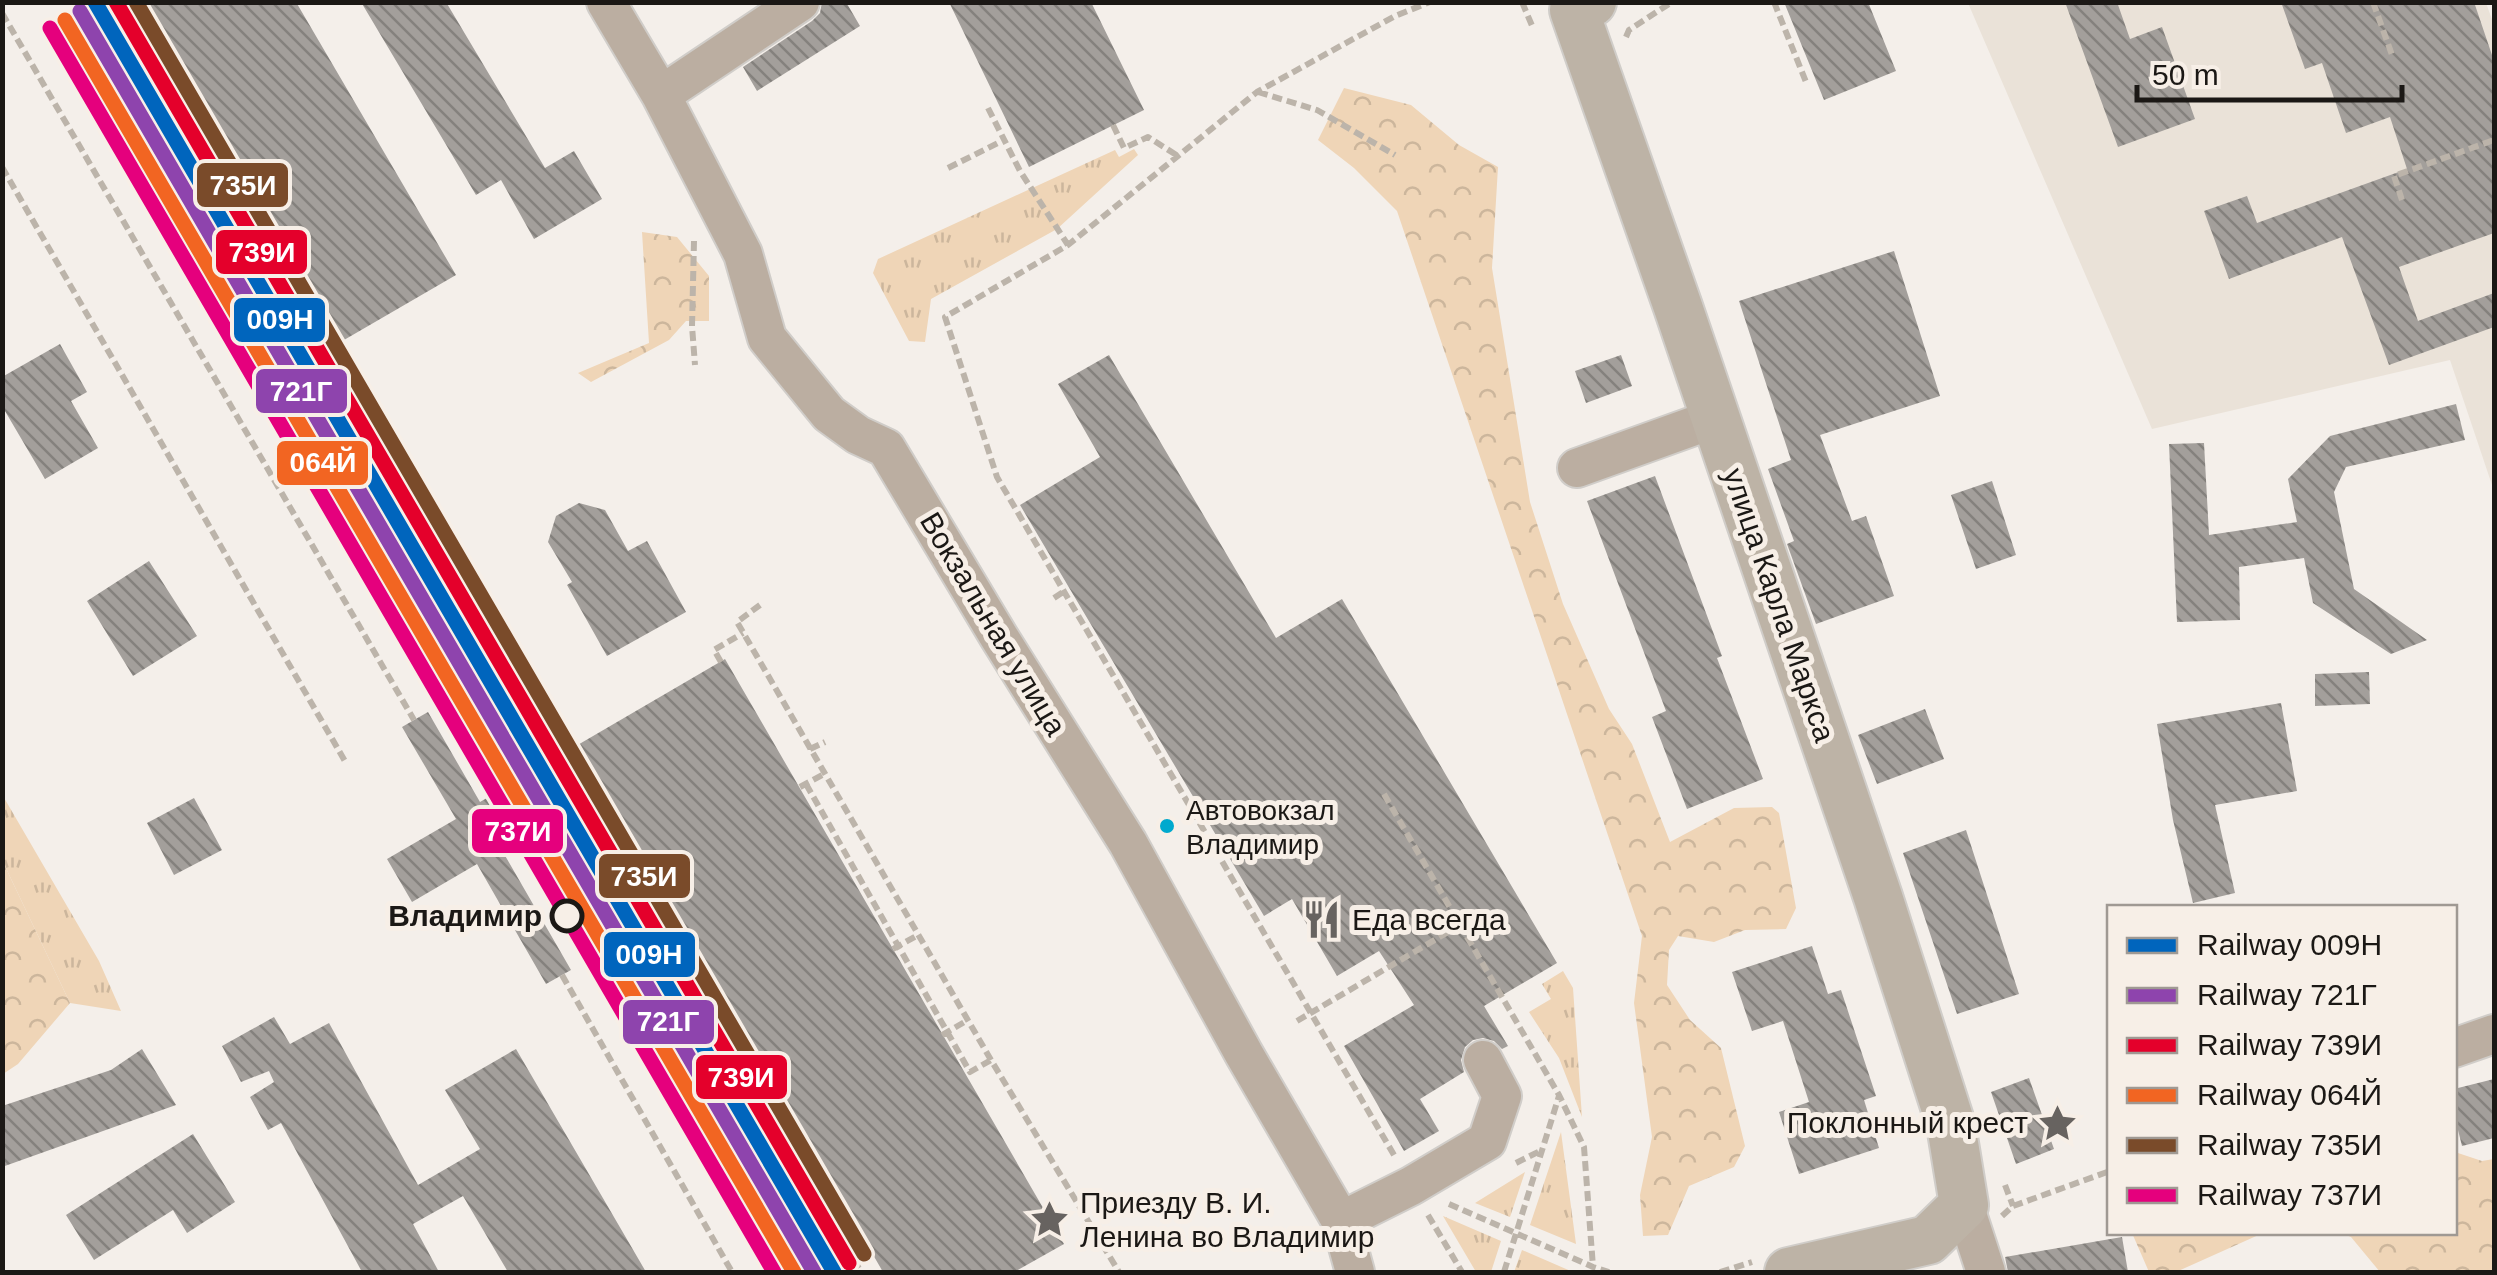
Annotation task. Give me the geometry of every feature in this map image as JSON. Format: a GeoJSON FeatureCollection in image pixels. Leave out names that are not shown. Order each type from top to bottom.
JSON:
{"type":"FeatureCollection","features":[{"type":"Feature","properties":{"kind":"main road","name":"улица Карла Маркса"},"geometry":{"type":"LineString","coordinates":[[1578,5],[1946,1108],[1964,1205]]}},
{"type":"Feature","properties":{"kind":"main road"},"geometry":{"type":"LineString","coordinates":[[1790,1272],[1928,1240],[1964,1205]]}},
{"type":"Feature","properties":{"kind":"street","name":"Вокзальная улица"},"geometry":{"type":"LineString","coordinates":[[606,2],[743,254],[767,338],[830,414],[858,435],[886,448],[1128,843],[1341,1221],[1355,1272]]}},
{"type":"Feature","properties":{"kind":"street"},"geometry":{"type":"LineString","coordinates":[[660,96],[800,2]]}},
{"type":"Feature","properties":{"kind":"street"},"geometry":{"type":"LineString","coordinates":[[1576,468],[1716,418]]}},
{"type":"Feature","properties":{"kind":"street"},"geometry":{"type":"LineString","coordinates":[[2457,1047],[2494,1034]]}},
{"type":"Feature","properties":{"kind":"street"},"geometry":{"type":"LineString","coordinates":[[1341,1221],[1487,1141],[1502,1096],[1484,1060]]}},
{"type":"Feature","properties":{"kind":"street"},"geometry":{"type":"LineString","coordinates":[[1964,1205],[1986,1272]]}},
{"type":"Feature","properties":{"kind":"path"},"geometry":{"type":"LineString","coordinates":[[122,2],[861,1272]]}},
{"type":"Feature","properties":{"kind":"path"},"geometry":{"type":"LineString","coordinates":[[1430,2],[1395,16],[1257,92],[1068,245],[946,317],[997,477],[1462,1272]]}},
{"type":"Feature","properties":{"kind":"path"},"geometry":{"type":"LineString","coordinates":[[1774,2],[1806,82]]}},
{"type":"Feature","properties":{"kind":"path"},"geometry":{"type":"LineString","coordinates":[[2373,2],[2392,55]]}},
{"type":"Feature","properties":{"kind":"path"},"geometry":{"type":"LineString","coordinates":[[2,13],[414,720]]}},
{"type":"Feature","properties":{"kind":"path"},"geometry":{"type":"LineString","coordinates":[[1257,92],[1317,110],[1396,155]]}},
{"type":"Feature","properties":{"kind":"path"},"geometry":{"type":"LineString","coordinates":[[988,108],[1020,171],[1068,245]]}},
{"type":"Feature","properties":{"kind":"path"},"geometry":{"type":"LineString","coordinates":[[1113,125],[1124,148],[1148,137],[1178,156]]}},
{"type":"Feature","properties":{"kind":"path"},"geometry":{"type":"LineString","coordinates":[[948,168],[1004,140]]}},
{"type":"Feature","properties":{"kind":"path"},"geometry":{"type":"LineString","coordinates":[[2402,200],[2394,176],[2494,140]]}},
{"type":"Feature","properties":{"kind":"path"},"geometry":{"type":"LineString","coordinates":[[2,166],[346,763]]}},
{"type":"Feature","properties":{"kind":"path"},"geometry":{"type":"LineString","coordinates":[[1054,598],[1063,592]]}},
{"type":"Feature","properties":{"kind":"path"},"geometry":{"type":"LineString","coordinates":[[760,605],[736,622],[1118,1272]]}},
{"type":"Feature","properties":{"kind":"path"},"geometry":{"type":"LineString","coordinates":[[721,662],[714,650],[743,633]]}},
{"type":"Feature","properties":{"kind":"path"},"geometry":{"type":"LineString","coordinates":[[810,749],[825,742]]}},
{"type":"Feature","properties":{"kind":"path"},"geometry":{"type":"LineString","coordinates":[[824,774],[803,786],[944,1033],[970,1072],[991,1060]]}},
{"type":"Feature","properties":{"kind":"path"},"geometry":{"type":"LineString","coordinates":[[1384,794],[1560,1095],[1584,1146],[1592,1268]]}},
{"type":"Feature","properties":{"kind":"path"},"geometry":{"type":"LineString","coordinates":[[634,880],[651,872]]}},
{"type":"Feature","properties":{"kind":"path"},"geometry":{"type":"LineString","coordinates":[[1297,1020],[1460,925]]}},
{"type":"Feature","properties":{"kind":"path"},"geometry":{"type":"LineString","coordinates":[[895,948],[918,935]]}},
{"type":"Feature","properties":{"kind":"path"},"geometry":{"type":"LineString","coordinates":[[562,975],[732,1272]]}},
{"type":"Feature","properties":{"kind":"path"},"geometry":{"type":"LineString","coordinates":[[944,1033],[968,1020]]}},
{"type":"Feature","properties":{"kind":"path"},"geometry":{"type":"LineString","coordinates":[[1504,1272],[1560,1095]]}},
{"type":"Feature","properties":{"kind":"path"},"geometry":{"type":"LineString","coordinates":[[781,1134],[797,1125]]}},
{"type":"Feature","properties":{"kind":"path"},"geometry":{"type":"LineString","coordinates":[[1508,1167],[1542,1150]]}},
{"type":"Feature","properties":{"kind":"path"},"geometry":{"type":"LineString","coordinates":[[1058,1168],[1066,1162]]}},
{"type":"Feature","properties":{"kind":"path"},"geometry":{"type":"LineString","coordinates":[[2013,1206],[2107,1172]]}},
{"type":"Feature","properties":{"kind":"path"},"geometry":{"type":"LineString","coordinates":[[1458,1192],[1442,1200],[1592,1268],[1609,1272]]}},
{"type":"Feature","properties":{"kind":"shaded area"},"geometry":{"type":"Polygon","coordinates":[[[1968,3],[2486,3],[2494,25],[2494,491],[2450,360],[2152,429],[1968,3]]]}},
{"type":"Feature","properties":{"kind":"green space"},"geometry":{"type":"Polygon","coordinates":[[[1344,88],[1411,105],[1459,145],[1498,167],[1492,268],[1530,502],[1563,604],[1609,709],[1632,744],[1670,842],[1734,808],[1772,807],[1779,813],[1796,908],[1786,929],[1745,930],[1714,942],[1678,936],[1669,950],[1667,985],[1690,1020],[1721,1048],[1745,1146],[1734,1167],[1689,1186],[1668,1235],[1643,1236],[1640,1195],[1652,1137],[1634,1003],[1642,936],[1397,211],[1354,168],[1318,140],[1344,88]]]}},
{"type":"Feature","properties":{"kind":"green space"},"geometry":{"type":"Polygon","coordinates":[[[1134,149],[1138,155],[1057,229],[931,299],[925,342],[909,341],[873,273],[878,259],[1115,150],[1119,157],[1134,149]]]}},
{"type":"Feature","properties":{"kind":"green space"},"geometry":{"type":"Polygon","coordinates":[[[642,232],[677,237],[709,276],[709,321],[686,321],[669,340],[591,382],[578,373],[649,343],[642,232]]]}},
{"type":"Feature","properties":{"kind":"green space"},"geometry":{"type":"Polygon","coordinates":[[[3,796],[99,961],[121,1011],[70,1003],[3,862],[3,796]]]}},
{"type":"Feature","properties":{"kind":"green space"},"geometry":{"type":"Polygon","coordinates":[[[3,862],[70,1003],[18,1064],[3,1074],[3,862]]]}},
{"type":"Feature","properties":{"kind":"green space"},"geometry":{"type":"Polygon","coordinates":[[[1563,971],[1573,988],[1582,1117],[1559,1058],[1529,1012],[1551,999],[1542,984],[1563,971]]]}},
{"type":"Feature","properties":{"kind":"green space"},"geometry":{"type":"Polygon","coordinates":[[[1561,1132],[1576,1244],[1530,1225],[1561,1132]]]}},
{"type":"Feature","properties":{"kind":"green space"},"geometry":{"type":"Polygon","coordinates":[[[2457,1153],[2482,1161],[2494,1159],[2494,1272],[2380,1272],[2346,1235],[2457,1235],[2457,1153]]]}},
{"type":"Feature","properties":{"kind":"green space"},"geometry":{"type":"Polygon","coordinates":[[[1525,1172],[1510,1217],[1475,1203],[1525,1172]]]}},
{"type":"Feature","properties":{"kind":"green space"},"geometry":{"type":"Polygon","coordinates":[[[1443,1216],[1501,1241],[1491,1272],[1476,1272],[1443,1216]]]}},
{"type":"Feature","properties":{"kind":"green space"},"geometry":{"type":"Polygon","coordinates":[[[2133,1235],[2259,1235],[2176,1272],[2149,1272],[2133,1235]]]}},
{"type":"Feature","properties":{"kind":"green space"},"geometry":{"type":"Polygon","coordinates":[[[1522,1250],[1573,1272],[1514,1272],[1522,1250]]]}},
{"type":"Feature","properties":{"kind":"building"},"geometry":{"type":"Polygon","coordinates":[[[146,2],[296,2],[456,275],[344,340],[146,2]]]}},
{"type":"Feature","properties":{"kind":"building"},"geometry":{"type":"Polygon","coordinates":[[[361,2],[446,2],[545,168],[574,151],[602,199],[534,239],[501,180],[476,195],[361,2]]]}},
{"type":"Feature","properties":{"kind":"building"},"geometry":{"type":"Polygon","coordinates":[[[822,2],[846,2],[860,26],[757,91],[743,67],[812,21],[820,13],[822,2]]]}},
{"type":"Feature","properties":{"kind":"building"},"geometry":{"type":"Polygon","coordinates":[[[949,2],[1091,2],[1144,110],[1029,167],[949,2]]]}},
{"type":"Feature","properties":{"kind":"building"},"geometry":{"type":"Polygon","coordinates":[[[1784,2],[1868,2],[1896,71],[1824,100],[1784,2]]]}},
{"type":"Feature","properties":{"kind":"building"},"geometry":{"type":"Polygon","coordinates":[[[2065,2],[2117,2],[2130,39],[2162,27],[2195,119],[2118,147],[2065,2]]]}},
{"type":"Feature","properties":{"kind":"building"},"geometry":{"type":"Polygon","coordinates":[[[2281,2],[2474,2],[2494,61],[2494,233],[2399,267],[2418,321],[2494,293],[2494,327],[2389,365],[2342,237],[2229,279],[2204,211],[2247,196],[2257,223],[2407,169],[2390,117],[2346,133],[2322,63],[2305,69],[2281,2]]]}},
{"type":"Feature","properties":{"kind":"building"},"geometry":{"type":"Polygon","coordinates":[[[1894,251],[1940,396],[1820,435],[1852,521],[1866,516],[1894,596],[1816,624],[1787,544],[1794,541],[1768,469],[1791,460],[1739,301],[1894,251]]]}},
{"type":"Feature","properties":{"kind":"building"},"geometry":{"type":"Polygon","coordinates":[[[60,344],[87,392],[71,401],[98,448],[45,479],[2,406],[2,377],[60,344]]]}},
{"type":"Feature","properties":{"kind":"building","name":"Автовокзал Владимир"},"geometry":{"type":"Polygon","coordinates":[[[1109,355],[1276,638],[1342,599],[1557,963],[1484,1006],[1508,1046],[1502,1049],[1483,1038],[1465,1047],[1461,1060],[1464,1072],[1420,1099],[1439,1131],[1404,1151],[1344,1046],[1414,1005],[1379,951],[1337,976],[1292,899],[1264,916],[1020,505],[1100,457],[1058,384],[1109,355]]]}},
{"type":"Feature","properties":{"kind":"building"},"geometry":{"type":"Polygon","coordinates":[[[1621,355],[1632,386],[1586,403],[1575,371],[1621,355]]]}},
{"type":"Feature","properties":{"kind":"building"},"geometry":{"type":"Polygon","coordinates":[[[2456,404],[2465,440],[2346,467],[2334,492],[2354,589],[2427,640],[2391,654],[2313,603],[2304,558],[2239,567],[2240,620],[2177,622],[2169,444],[2204,443],[2209,535],[2297,522],[2288,479],[2330,436],[2456,404]]]}},
{"type":"Feature","properties":{"kind":"building"},"geometry":{"type":"Polygon","coordinates":[[[1655,476],[1763,779],[1687,809],[1652,717],[1666,711],[1587,501],[1655,476]]]}},
{"type":"Feature","properties":{"kind":"building"},"geometry":{"type":"Polygon","coordinates":[[[1992,481],[2016,555],[1976,569],[1951,495],[1992,481]]]}},
{"type":"Feature","properties":{"kind":"building"},"geometry":{"type":"Polygon","coordinates":[[[579,503],[605,510],[628,551],[647,541],[686,612],[607,656],[548,542],[556,516],[579,503]]]}},
{"type":"Feature","properties":{"kind":"building"},"geometry":{"type":"Polygon","coordinates":[[[149,561],[197,636],[133,676],[87,601],[149,561]]]}},
{"type":"Feature","properties":{"kind":"building","name":"Владимир"},"geometry":{"type":"Polygon","coordinates":[[[725,659],[1064,1244],[1014,1272],[883,1272],[605,793],[503,852],[571,970],[546,984],[477,864],[412,902],[387,859],[456,819],[402,727],[428,712],[480,802],[725,659]]]}},
{"type":"Feature","properties":{"kind":"building"},"geometry":{"type":"Polygon","coordinates":[[[2369,672],[2370,704],[2315,706],[2315,674],[2369,672]]]}},
{"type":"Feature","properties":{"kind":"building"},"geometry":{"type":"Polygon","coordinates":[[[2281,703],[2297,791],[2215,805],[2235,893],[2193,903],[2173,820],[2157,724],[2281,703]]]}},
{"type":"Feature","properties":{"kind":"building"},"geometry":{"type":"Polygon","coordinates":[[[1925,709],[1944,759],[1877,784],[1858,735],[1925,709]]]}},
{"type":"Feature","properties":{"kind":"building"},"geometry":{"type":"Polygon","coordinates":[[[194,798],[222,850],[174,875],[147,823],[194,798]]]}},
{"type":"Feature","properties":{"kind":"building"},"geometry":{"type":"Polygon","coordinates":[[[1966,830],[2019,994],[1957,1014],[1903,853],[1966,830]]]}},
{"type":"Feature","properties":{"kind":"building"},"geometry":{"type":"Polygon","coordinates":[[[1812,946],[1828,994],[1841,990],[1876,1096],[1864,1100],[1879,1148],[1799,1174],[1779,1112],[1809,1102],[1783,1021],[1752,1031],[1732,972],[1812,946]]]}},
{"type":"Feature","properties":{"kind":"building"},"geometry":{"type":"Polygon","coordinates":[[[274,1017],[290,1044],[329,1023],[418,1185],[480,1149],[445,1090],[516,1049],[646,1272],[508,1272],[463,1196],[413,1224],[439,1272],[362,1272],[281,1123],[268,1130],[250,1097],[274,1082],[269,1071],[241,1082],[222,1046],[274,1017]]]}},
{"type":"Feature","properties":{"kind":"building"},"geometry":{"type":"Polygon","coordinates":[[[142,1049],[176,1105],[2,1167],[2,1106],[111,1070],[142,1049]]]}},
{"type":"Feature","properties":{"kind":"building"},"geometry":{"type":"Polygon","coordinates":[[[2029,1078],[2054,1149],[2016,1164],[1991,1092],[2029,1078]]]}},
{"type":"Feature","properties":{"kind":"building"},"geometry":{"type":"Polygon","coordinates":[[[2494,1079],[2494,1138],[2462,1146],[2457,1126],[2457,1088],[2494,1079]]]}},
{"type":"Feature","properties":{"kind":"building"},"geometry":{"type":"Polygon","coordinates":[[[193,1134],[235,1202],[187,1233],[173,1210],[94,1260],[66,1215],[193,1134]]]}},
{"type":"Feature","properties":{"kind":"building"},"geometry":{"type":"Polygon","coordinates":[[[2122,1237],[2128,1272],[2008,1272],[2005,1257],[2122,1237]]]}},
{"type":"Feature","properties":{"kind":"rail line","name":"009Н"},"geometry":{"type":"LineString","coordinates":[[95,2],[834,1272]]}},
{"type":"Feature","properties":{"kind":"rail line","name":"739И"},"geometry":{"type":"LineString","coordinates":[[116,2],[849,1263]]}},
{"type":"Feature","properties":{"kind":"rail line","name":"735И"},"geometry":{"type":"LineString","coordinates":[[136,2],[864,1254]]}},
{"type":"Feature","properties":{"kind":"rail line","name":"721Г"},"geometry":{"type":"LineString","coordinates":[[80,11],[814,1272]]}},
{"type":"Feature","properties":{"kind":"rail line","name":"064Й"},"geometry":{"type":"LineString","coordinates":[[65,20],[794,1272]]}},
{"type":"Feature","properties":{"kind":"rail line","name":"737И"},"geometry":{"type":"LineString","coordinates":[[50,28],[774,1272]]}},
{"type":"Feature","properties":{"kind":"place","name":"Автовокзал Владимир"},"geometry":{"type":"Point","coordinates":[1167,826]}},
{"type":"Feature","properties":{"kind":"place","name":"Владимир"},"geometry":{"type":"Point","coordinates":[567,916]}},
{"type":"Feature","properties":{"kind":"place","name":"Еда всегда"},"geometry":{"type":"Point","coordinates":[1322,920]}},
{"type":"Feature","properties":{"kind":"place","name":"Поклонный крест"},"geometry":{"type":"Point","coordinates":[2058,1123]}},
{"type":"Feature","properties":{"kind":"place","name":"Приезду В. И. Ленина во Владимир"},"geometry":{"type":"Point","coordinates":[1050,1220]}}]}
